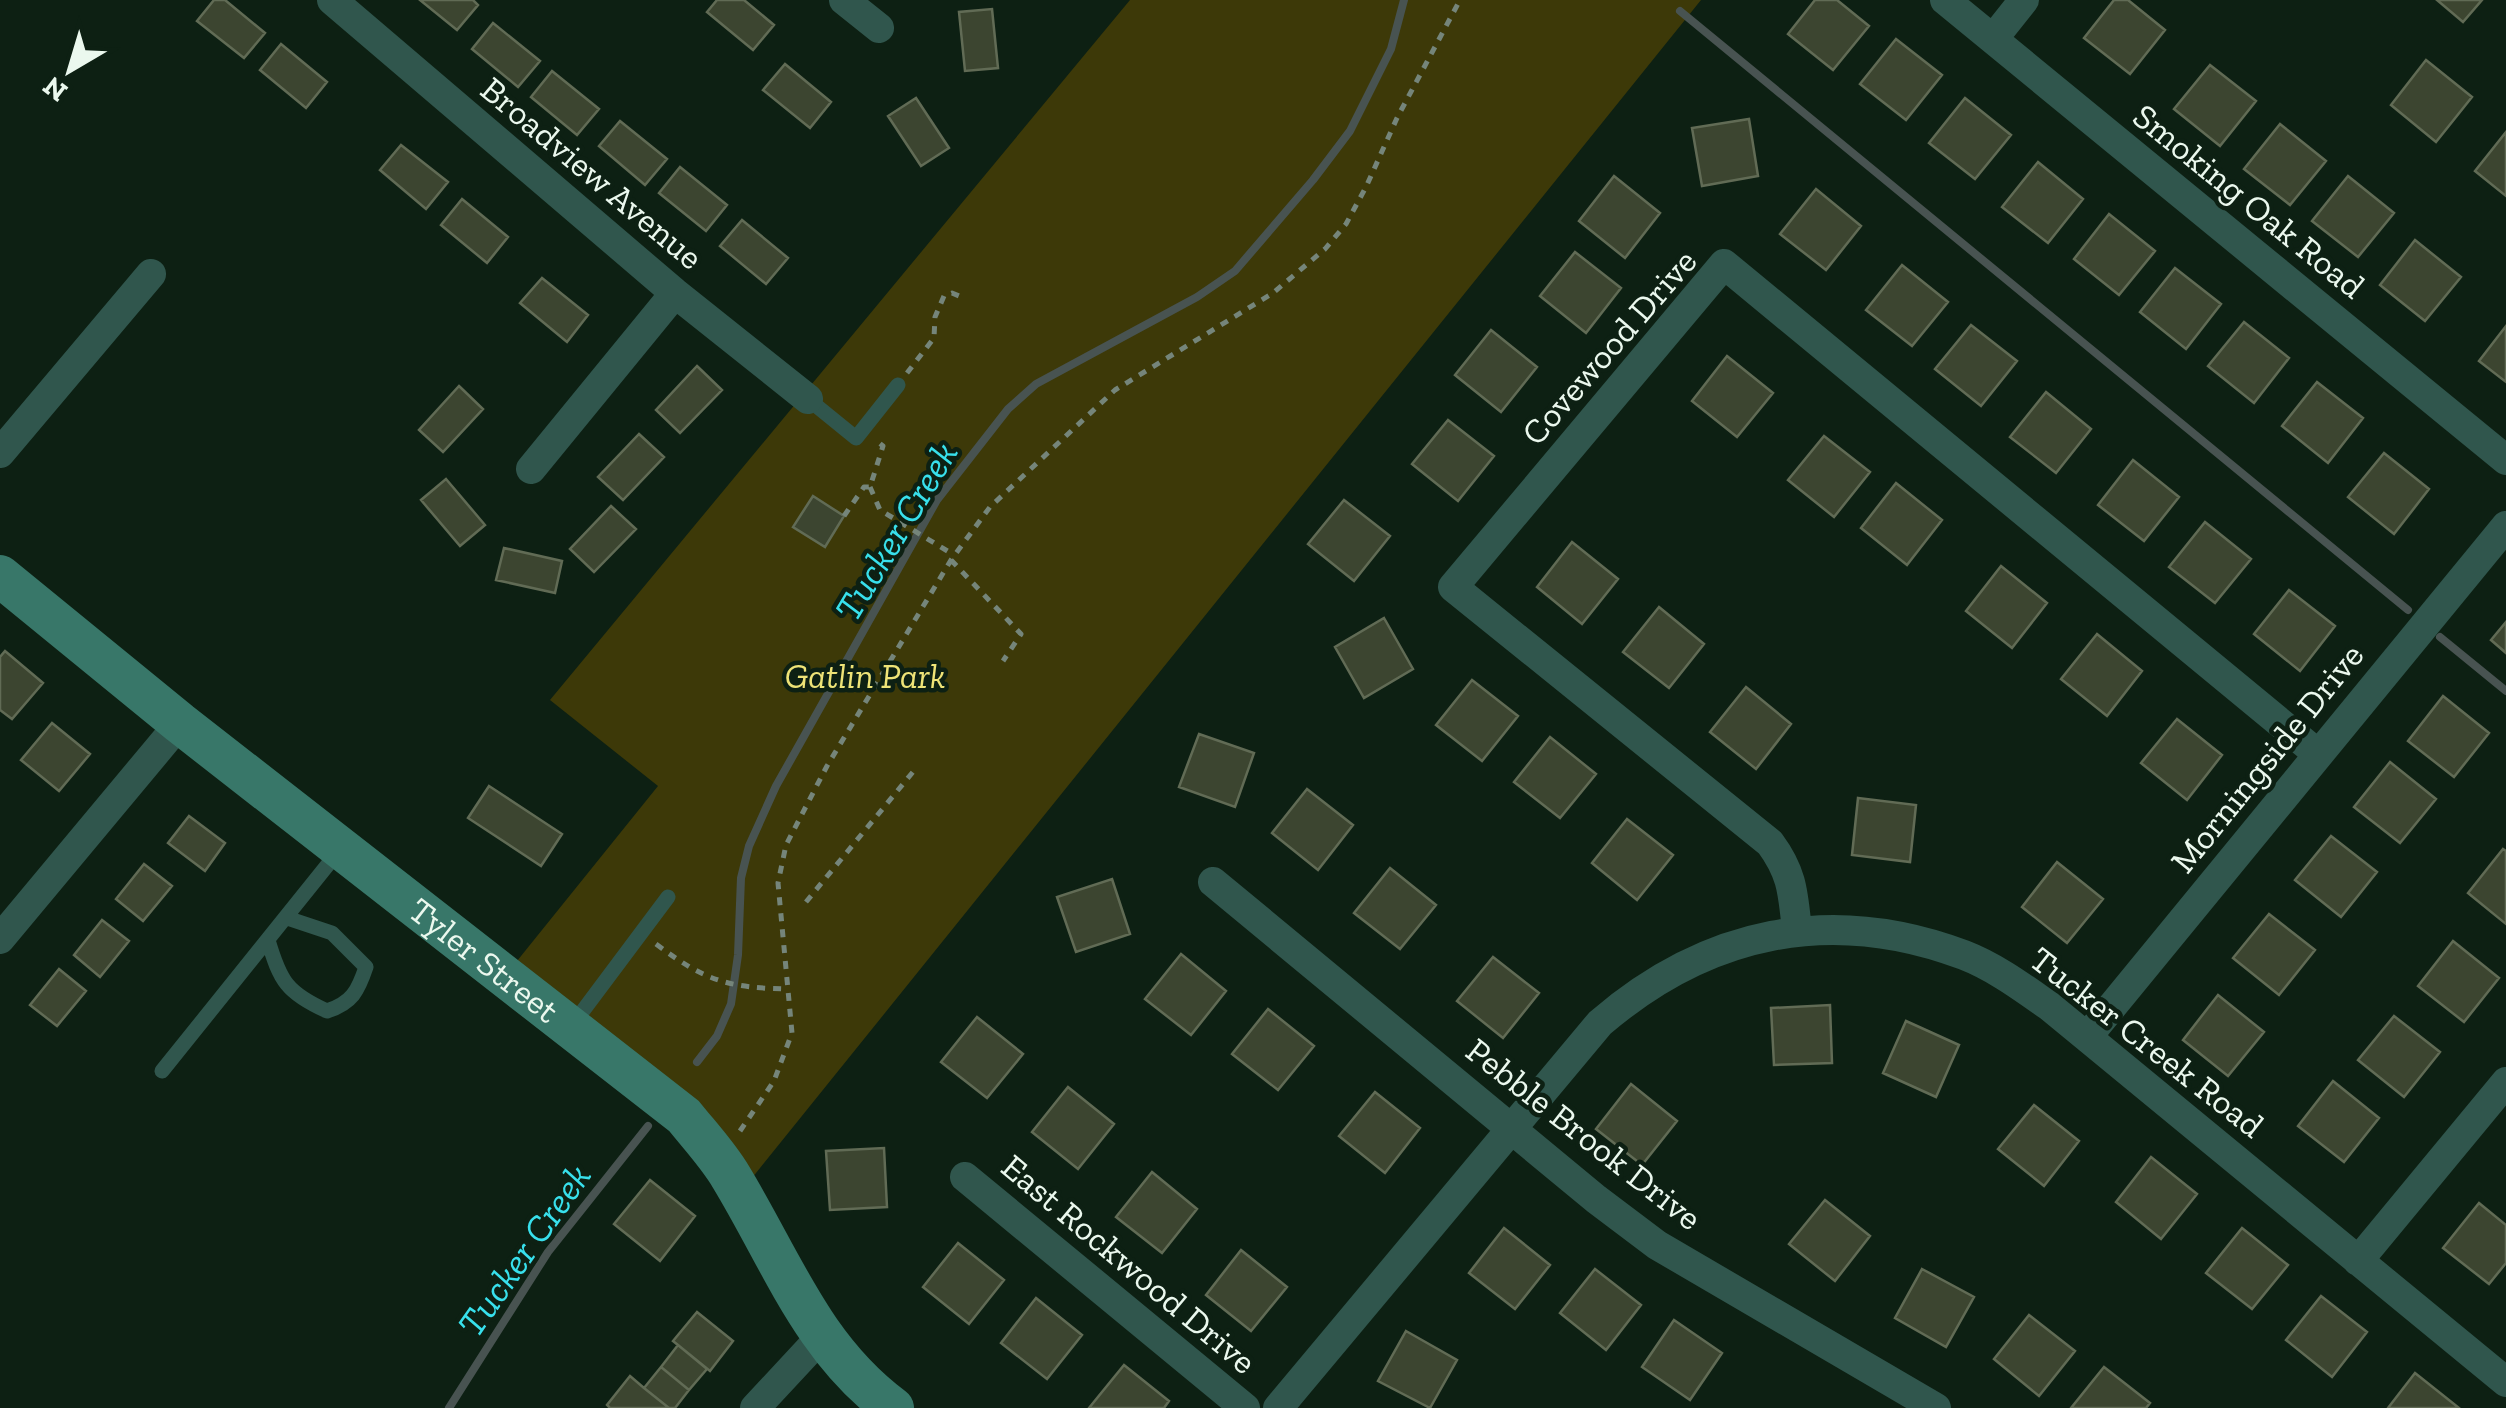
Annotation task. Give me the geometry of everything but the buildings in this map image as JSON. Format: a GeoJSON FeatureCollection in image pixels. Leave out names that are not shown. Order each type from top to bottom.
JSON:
{"type":"FeatureCollection","features":[{"type":"Feature","properties":{"kind":"street","name":"Broadview Avenue"},"geometry":{"type":"LineString","coordinates":[[332,0],[675,293],[808,399]]}},
{"type":"Feature","properties":{"kind":"street"},"geometry":{"type":"LineString","coordinates":[[844,0],[879,28]]}},
{"type":"Feature","properties":{"kind":"street","name":"Smoking Oak Road"},"geometry":{"type":"LineString","coordinates":[[1945,0],[2506,460]]}},
{"type":"Feature","properties":{"kind":"street"},"geometry":{"type":"LineString","coordinates":[[1993,39],[2024,0]]}},
{"type":"Feature","properties":{"kind":"street","name":"Covewood Drive"},"geometry":{"type":"LineString","coordinates":[[1797,930],[1792,881],[1770,844],[1454,586],[1724,264],[2318,754]]}},
{"type":"Feature","properties":{"kind":"street"},"geometry":{"type":"LineString","coordinates":[[0,453],[150,274]]}},
{"type":"Feature","properties":{"kind":"street"},"geometry":{"type":"LineString","coordinates":[[531,468],[675,293]]}},
{"type":"Feature","properties":{"kind":"street","name":"Morningside Drive"},"geometry":{"type":"LineString","coordinates":[[2087,1037],[2506,526]]}},
{"type":"Feature","properties":{"kind":"street","name":"Tyler Street"},"geometry":{"type":"LineString","coordinates":[[0,576],[180,723],[684,1116],[729,1174],[821,1337],[842,1363],[893,1408]]}},
{"type":"Feature","properties":{"kind":"street"},"geometry":{"type":"LineString","coordinates":[[0,939],[180,723]]}},
{"type":"Feature","properties":{"kind":"street","name":"Pebble Brook Drive"},"geometry":{"type":"LineString","coordinates":[[1212,882],[1657,1245],[1936,1408]]}},
{"type":"Feature","properties":{"kind":"street","name":"Tucker Creek Road"},"geometry":{"type":"LineString","coordinates":[[1278,1408],[1600,1023],[1630,997],[1669,972],[1754,938],[1797,930],[1870,930],[1967,956],[2009,978],[2087,1037],[2506,1382]]}},
{"type":"Feature","properties":{"kind":"street"},"geometry":{"type":"LineString","coordinates":[[2358,1260],[2506,1082]]}},
{"type":"Feature","properties":{"kind":"street","name":"East Rockwood Drive"},"geometry":{"type":"LineString","coordinates":[[965,1177],[1244,1408]]}},
{"type":"Feature","properties":{"kind":"street"},"geometry":{"type":"LineString","coordinates":[[755,1408],[821,1337]]}},
{"type":"Feature","properties":{"kind":"lane"},"geometry":{"type":"LineString","coordinates":[[808,399],[856,438],[898,385]]}},
{"type":"Feature","properties":{"kind":"lane"},"geometry":{"type":"LineString","coordinates":[[162,1071],[340,849]]}},
{"type":"Feature","properties":{"kind":"lane"},"geometry":{"type":"LineString","coordinates":[[570,1027],[668,897]]}},
{"type":"Feature","properties":{"kind":"lane"},"geometry":{"type":"LineString","coordinates":[[268,940],[278,974],[298,998],[327,1011],[346,1005],[359,989],[366,967],[332,933],[287,918]]}},
{"type":"Feature","properties":{"kind":"path"},"geometry":{"type":"LineString","coordinates":[[734,1140],[768,1091],[792,1033],[778,883],[786,845],[827,766],[953,557],[990,507],[1115,390],[1273,293],[1325,249],[1346,224],[1366,188],[1397,118],[1460,0]]}},
{"type":"Feature","properties":{"kind":"path"},"geometry":{"type":"LineString","coordinates":[[913,365],[934,338],[935,317],[944,296],[952,293],[966,299]]}},
{"type":"Feature","properties":{"kind":"path"},"geometry":{"type":"LineString","coordinates":[[863,429],[883,446],[870,487],[880,510],[953,557],[1021,634],[1003,660]]}},
{"type":"Feature","properties":{"kind":"path"},"geometry":{"type":"LineString","coordinates":[[844,516],[864,487],[870,487]]}},
{"type":"Feature","properties":{"kind":"path"},"geometry":{"type":"LineString","coordinates":[[806,902],[917,767]]}},
{"type":"Feature","properties":{"kind":"path"},"geometry":{"type":"LineString","coordinates":[[670,954],[699,975],[758,988],[788,989]]}},
{"type":"Feature","properties":{"kind":"green space","name":"Gatlin Park"},"geometry":{"type":"Polygon","coordinates":[[[1130,0],[1701,0],[752,1178],[517,961],[658,786],[550,700],[1130,0]]]}},
{"type":"Feature","properties":{"kind":"waterway","name":"Tucker Creek"},"geometry":{"type":"LineString","coordinates":[[697,1062],[717,1036],[731,1004],[738,955],[741,878],[749,846],[776,786],[937,500],[1008,409],[1036,384],[1197,297],[1235,271],[1350,131],[1391,49],[1404,0]]}},
{"type":"Feature","properties":{"kind":"waterway"},"geometry":{"type":"LineString","coordinates":[[1680,11],[2408,610]]}},
{"type":"Feature","properties":{"kind":"waterway"},"geometry":{"type":"LineString","coordinates":[[2440,637],[2506,691]]}},
{"type":"Feature","properties":{"kind":"waterway","name":"Tucker Creek"},"geometry":{"type":"LineString","coordinates":[[449,1408],[548,1252],[648,1126]]}}]}
